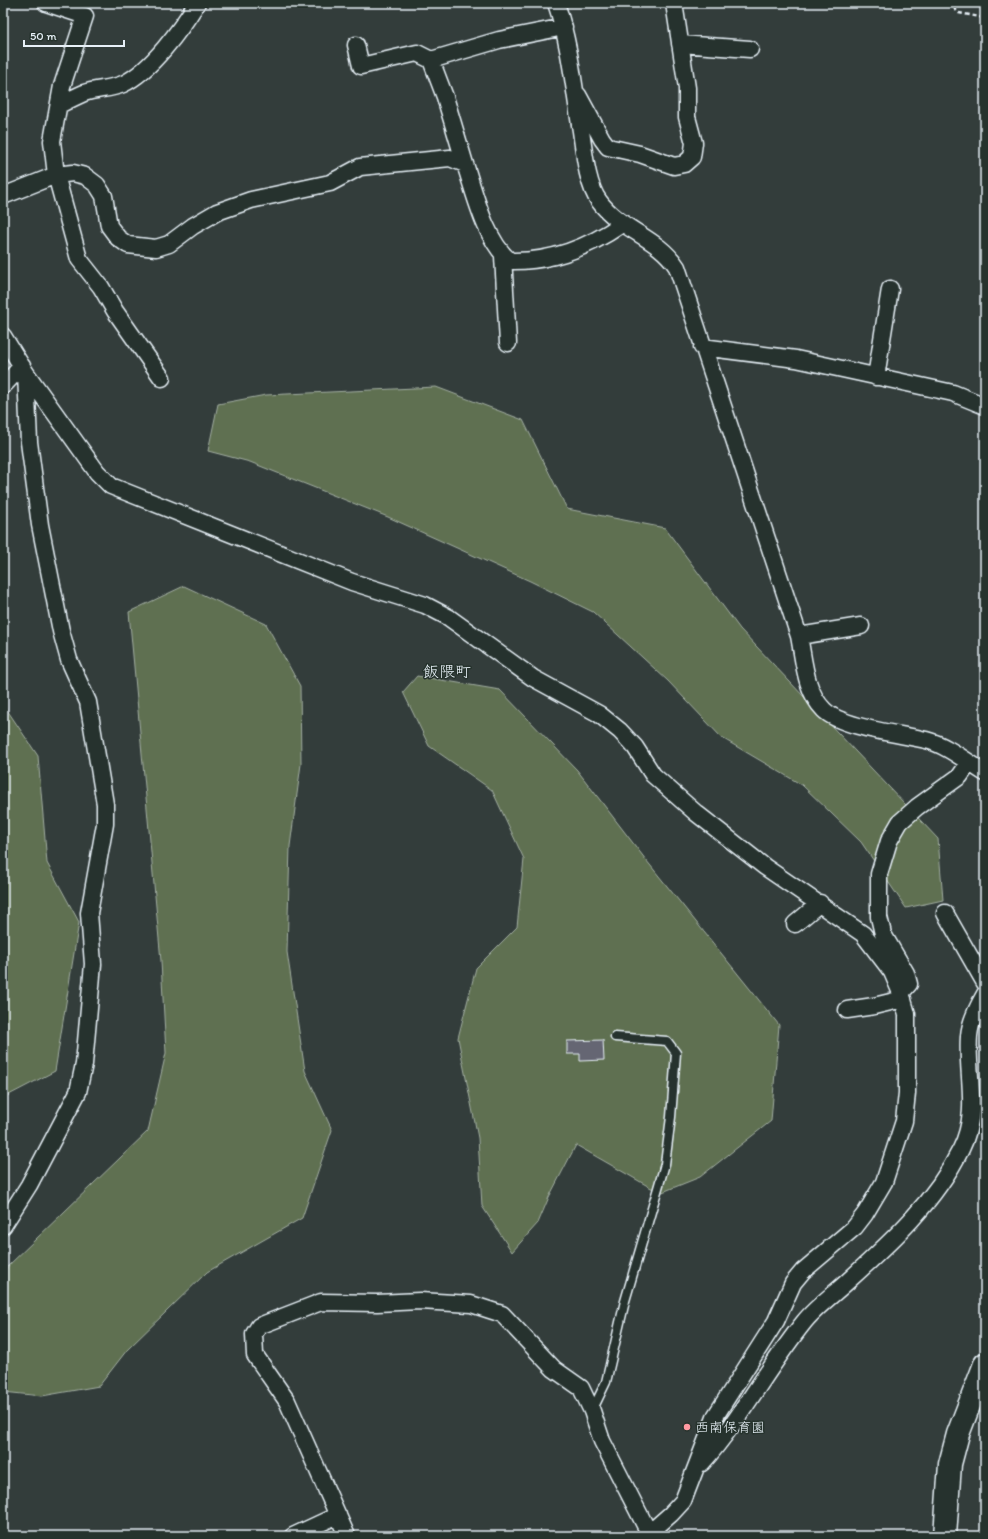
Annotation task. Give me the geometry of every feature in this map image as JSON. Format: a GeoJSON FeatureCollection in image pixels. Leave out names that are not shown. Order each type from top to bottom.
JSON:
{"type":"FeatureCollection","features":[{"type":"Feature","properties":{"kind":"main road"},"geometry":{"type":"LineString","coordinates":[[945,1536],[950,1464],[958,1434],[984,1367]]}},
{"type":"Feature","properties":{"kind":"street"},"geometry":{"type":"LineString","coordinates":[[46,3],[85,16],[62,86],[52,140],[56,175],[79,259],[100,286],[115,311],[162,378]]}},
{"type":"Feature","properties":{"kind":"street"},"geometry":{"type":"LineString","coordinates":[[59,105],[84,93],[121,84],[135,77],[150,64],[185,23],[197,3]]}},
{"type":"Feature","properties":{"kind":"street"},"geometry":{"type":"LineString","coordinates":[[556,3],[564,27],[586,167],[598,200],[622,224],[652,242],[669,255],[677,267],[702,347],[799,636],[809,687],[824,710],[838,718],[891,735],[927,740],[985,773]]}},
{"type":"Feature","properties":{"kind":"street"},"geometry":{"type":"LineString","coordinates":[[574,88],[587,108],[602,139],[608,147],[640,154],[674,166],[684,164],[692,156],[694,143],[687,117],[687,88],[674,3]]}},
{"type":"Feature","properties":{"kind":"street"},"geometry":{"type":"LineString","coordinates":[[431,60],[499,40],[564,27]]}},
{"type":"Feature","properties":{"kind":"street"},"geometry":{"type":"LineString","coordinates":[[680,44],[750,49]]}},
{"type":"Feature","properties":{"kind":"street"},"geometry":{"type":"LineString","coordinates":[[356,46],[361,66],[417,53],[431,60],[445,97],[480,210],[499,252],[510,261],[522,262],[574,251],[600,239],[622,224]]}},
{"type":"Feature","properties":{"kind":"street"},"geometry":{"type":"LineString","coordinates":[[3,196],[56,175],[73,173],[85,176],[97,185],[104,196],[109,226],[118,238],[128,245],[156,248],[169,244],[192,226],[217,212],[251,200],[330,183],[360,167],[450,158],[465,164]]}},
{"type":"Feature","properties":{"kind":"street"},"geometry":{"type":"LineString","coordinates":[[503,256],[508,343]]}},
{"type":"Feature","properties":{"kind":"street"},"geometry":{"type":"LineString","coordinates":[[876,377],[890,289]]}},
{"type":"Feature","properties":{"kind":"street"},"geometry":{"type":"LineString","coordinates":[[3,336],[24,370],[97,472],[111,486],[352,582],[425,605],[448,617],[533,678],[599,714],[620,731],[635,747],[653,775],[696,813],[765,867],[820,903],[863,934],[892,972],[902,996],[906,1014],[906,1100],[904,1121],[884,1182],[865,1214],[855,1227],[803,1272],[793,1284],[776,1321],[716,1415],[683,1501],[649,1535],[602,1441],[592,1411],[580,1388],[554,1369],[502,1314],[489,1308],[471,1304],[420,1301],[378,1303],[321,1302],[259,1326],[254,1334],[255,1354],[287,1401],[347,1536]]}},
{"type":"Feature","properties":{"kind":"street"},"geometry":{"type":"LineString","coordinates":[[702,347],[796,359],[953,393],[985,406]]}},
{"type":"Feature","properties":{"kind":"street"},"geometry":{"type":"LineString","coordinates":[[3,386],[24,370]]}},
{"type":"Feature","properties":{"kind":"street"},"geometry":{"type":"LineString","coordinates":[[3,1226],[29,1184],[78,1092],[84,1064],[93,964],[89,913],[105,824],[105,804],[88,702],[69,660],[61,631],[40,526],[29,442],[24,370]]}},
{"type":"Feature","properties":{"kind":"street"},"geometry":{"type":"LineString","coordinates":[[799,636],[861,626]]}},
{"type":"Feature","properties":{"kind":"street"},"geometry":{"type":"LineString","coordinates":[[847,1010],[874,1006],[902,996],[910,984],[906,973],[883,934],[879,917],[878,892],[881,868],[889,841],[900,822],[917,807],[960,776],[969,763]]}},
{"type":"Feature","properties":{"kind":"street"},"geometry":{"type":"LineString","coordinates":[[795,924],[820,903]]}},
{"type":"Feature","properties":{"kind":"street"},"geometry":{"type":"LineString","coordinates":[[945,912],[985,982]]}},
{"type":"Feature","properties":{"kind":"street"},"geometry":{"type":"LineString","coordinates":[[694,1472],[724,1438],[804,1321],[896,1238],[935,1191],[961,1149],[971,1123],[972,1092],[969,1035],[978,1005],[985,994]]}},
{"type":"Feature","properties":{"kind":"street"},"geometry":{"type":"LineString","coordinates":[[293,1536],[338,1515]]}},
{"type":"Feature","properties":{"kind":"lane"},"geometry":{"type":"LineString","coordinates":[[592,1411],[606,1382],[625,1301],[665,1164],[671,1117],[676,1053],[667,1042],[616,1036]]}},
{"type":"Feature","properties":{"kind":"path"},"geometry":{"type":"LineString","coordinates":[[949,3],[959,13],[985,18]]}},
{"type":"Feature","properties":{"kind":"green space"},"geometry":{"type":"Polygon","coordinates":[[[436,387],[523,420],[567,509],[665,528],[740,629],[938,839],[943,900],[906,908],[861,842],[802,785],[722,738],[668,681],[593,612],[530,581],[388,517],[250,462],[208,451],[218,404],[266,395],[436,387]]]}},
{"type":"Feature","properties":{"kind":"green space"},"geometry":{"type":"Polygon","coordinates":[[[184,586],[266,624],[300,686],[301,764],[290,846],[287,952],[305,1071],[332,1130],[302,1218],[207,1272],[127,1350],[99,1386],[42,1396],[3,1392],[3,1273],[8,1266],[148,1131],[166,1053],[161,961],[129,612],[184,586]]]}},
{"type":"Feature","properties":{"kind":"green space"},"geometry":{"type":"Polygon","coordinates":[[[417,676],[500,690],[577,770],[646,860],[779,1025],[771,1121],[700,1177],[660,1193],[576,1145],[549,1197],[538,1223],[512,1252],[482,1206],[478,1138],[458,1038],[476,968],[517,927],[524,859],[492,790],[429,746],[403,692],[417,676]]]}},
{"type":"Feature","properties":{"kind":"green space"},"geometry":{"type":"Polygon","coordinates":[[[3,704],[38,756],[47,863],[79,922],[55,1071],[3,1098],[3,704]]]}},
{"type":"Feature","properties":{"kind":"building"},"geometry":{"type":"Polygon","coordinates":[[[603,1040],[604,1060],[580,1061],[580,1054],[567,1054],[567,1041],[603,1040]]]}},
{"type":"Feature","properties":{"kind":"place","name":"西南保育園"},"geometry":{"type":"Point","coordinates":[687,1427]}},
{"type":"Feature","properties":{"kind":"district","name":"飯隈町"},"geometry":{"type":"Point","coordinates":[447,671]}}]}
